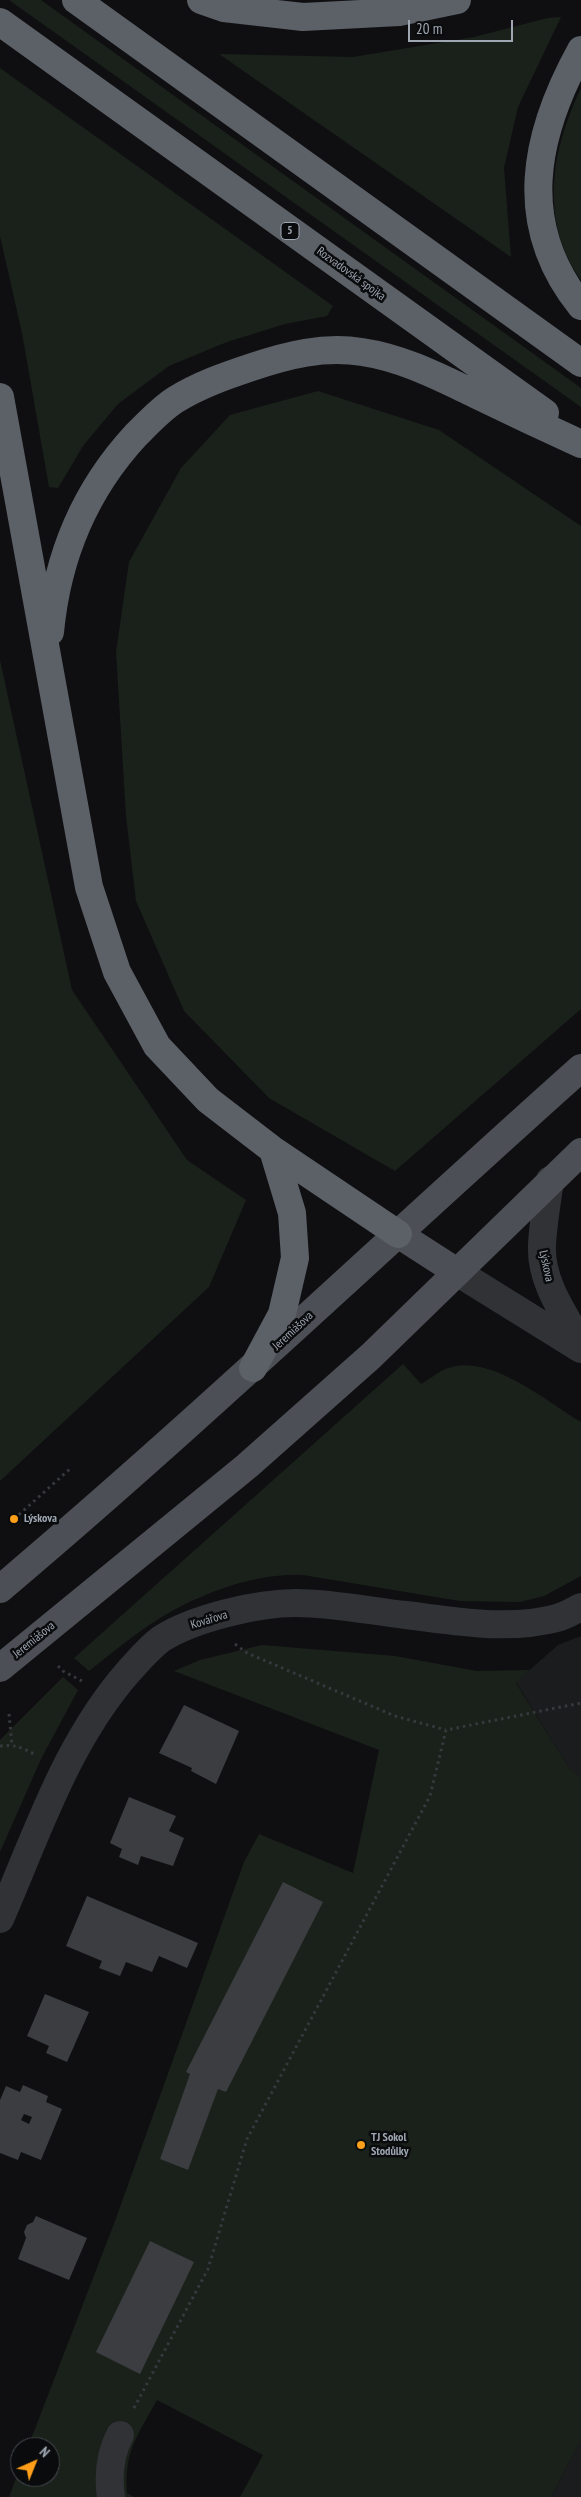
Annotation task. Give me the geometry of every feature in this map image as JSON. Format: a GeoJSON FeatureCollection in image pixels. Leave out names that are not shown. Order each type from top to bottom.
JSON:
{"type":"FeatureCollection","features":[{"type":"Feature","properties":{"kind":"highway"},"geometry":{"type":"LineString","coordinates":[[76,0],[581,363]]}},
{"type":"Feature","properties":{"kind":"highway"},"geometry":{"type":"LineString","coordinates":[[201,0],[224,8],[303,17],[399,12],[457,0]]}},
{"type":"Feature","properties":{"kind":"highway","name":"Rozvadovská spojka"},"geometry":{"type":"LineString","coordinates":[[0,22],[581,439]]}},
{"type":"Feature","properties":{"kind":"highway"},"geometry":{"type":"LineString","coordinates":[[581,50],[566,78],[550,116],[542,151],[537,188],[538,210],[548,252],[562,280],[581,306]]}},
{"type":"Feature","properties":{"kind":"highway"},"geometry":{"type":"LineString","coordinates":[[50,676],[49,641],[52,607],[64,556],[84,508],[102,478],[123,449],[175,400],[210,381],[291,354],[326,350],[385,356],[425,370],[581,444]]}},
{"type":"Feature","properties":{"kind":"highway"},"geometry":{"type":"LineString","coordinates":[[0,397],[89,887],[117,972],[157,1046],[208,1100],[273,1150],[398,1234]]}},
{"type":"Feature","properties":{"kind":"highway"},"geometry":{"type":"LineString","coordinates":[[253,1368],[282,1314],[295,1258],[292,1213],[273,1150]]}},
{"type":"Feature","properties":{"kind":"main road","name":"Jeremiášova"},"geometry":{"type":"LineString","coordinates":[[0,1589],[253,1368],[463,1172],[581,1068]]}},
{"type":"Feature","properties":{"kind":"main road","name":"Jeremiášova"},"geometry":{"type":"LineString","coordinates":[[0,1668],[247,1466],[371,1356],[550,1180],[581,1152]]}},
{"type":"Feature","properties":{"kind":"main road"},"geometry":{"type":"LineString","coordinates":[[398,1234],[457,1272]]}},
{"type":"Feature","properties":{"kind":"street","name":"Lýskova"},"geometry":{"type":"LineString","coordinates":[[550,1180],[542,1246],[545,1270],[552,1291],[581,1344]]}},
{"type":"Feature","properties":{"kind":"street"},"geometry":{"type":"LineString","coordinates":[[457,1272],[581,1349]]}},
{"type":"Feature","properties":{"kind":"street","name":"Kovářova"},"geometry":{"type":"LineString","coordinates":[[0,1919],[62,1775],[105,1698],[142,1656],[162,1639],[204,1621],[258,1608],[296,1603],[480,1623],[519,1624],[557,1618],[581,1607]]}},
{"type":"Feature","properties":{"kind":"street"},"geometry":{"type":"LineString","coordinates":[[111,2497],[109,2473],[114,2445],[120,2435]]}},
{"type":"Feature","properties":{"kind":"path"},"geometry":{"type":"LineString","coordinates":[[14,1519],[71,1468]]}},
{"type":"Feature","properties":{"kind":"path"},"geometry":{"type":"LineString","coordinates":[[204,1621],[247,1653],[395,1716],[446,1730],[581,1703]]}},
{"type":"Feature","properties":{"kind":"path"},"geometry":{"type":"LineString","coordinates":[[58,1666],[63,1671],[88,1684]]}},
{"type":"Feature","properties":{"kind":"path"},"geometry":{"type":"LineString","coordinates":[[9,1714],[12,1745]]}},
{"type":"Feature","properties":{"kind":"path"},"geometry":{"type":"LineString","coordinates":[[120,2435],[208,2269],[247,2139],[430,1796],[446,1730]]}},
{"type":"Feature","properties":{"kind":"path"},"geometry":{"type":"LineString","coordinates":[[0,1746],[12,1745],[24,1748],[62,1775]]}},
{"type":"Feature","properties":{"kind":"shaded area"},"geometry":{"type":"Polygon","coordinates":[[[9,0],[41,0],[581,388],[581,407],[9,0]]]}},
{"type":"Feature","properties":{"kind":"shaded area"},"geometry":{"type":"Polygon","coordinates":[[[561,17],[518,107],[504,168],[511,257],[219,54],[353,57],[474,37],[548,18],[561,17]]]}},
{"type":"Feature","properties":{"kind":"shaded area"},"geometry":{"type":"Polygon","coordinates":[[[0,68],[333,306],[327,316],[285,324],[227,342],[169,366],[118,404],[83,446],[58,488],[49,487],[22,333],[0,236],[0,68]]]}},
{"type":"Feature","properties":{"kind":"shaded area"},"geometry":{"type":"Polygon","coordinates":[[[581,88],[581,280],[568,257],[559,234],[554,185],[562,136],[581,88]]]}},
{"type":"Feature","properties":{"kind":"shaded area"},"geometry":{"type":"Polygon","coordinates":[[[318,391],[439,430],[581,526],[581,1009],[395,1171],[269,1098],[184,1011],[136,901],[126,816],[116,652],[129,562],[181,468],[230,415],[318,391]]]}},
{"type":"Feature","properties":{"kind":"shaded area"},"geometry":{"type":"Polygon","coordinates":[[[0,660],[72,990],[187,1160],[246,1200],[209,1287],[0,1481],[0,660]]]}},
{"type":"Feature","properties":{"kind":"shaded area"},"geometry":{"type":"Polygon","coordinates":[[[403,1364],[421,1384],[448,1368],[464,1365],[482,1367],[499,1373],[535,1392],[581,1422],[581,1576],[544,1596],[520,1602],[460,1601],[303,1575],[265,1578],[227,1587],[190,1602],[139,1632],[89,1671],[74,1658],[403,1364]]]}},
{"type":"Feature","properties":{"kind":"shaded area"},"geometry":{"type":"Polygon","coordinates":[[[581,1636],[581,1777],[569,1768],[516,1682],[558,1645],[581,1636]]]}},
{"type":"Feature","properties":{"kind":"shaded area","name":"TJ Sokol Stodůlky"},"geometry":{"type":"Polygon","coordinates":[[[262,1645],[395,1656],[477,1671],[530,1670],[516,1683],[569,1768],[581,1777],[581,2440],[551,2497],[240,2497],[263,2455],[157,2400],[138,2434],[130,2454],[127,2493],[134,2497],[9,2497],[13,2487],[60,2487],[60,2437],[32,2437],[115,2221],[244,1862],[259,1834],[353,1873],[379,1750],[174,1671],[200,1660],[262,1645]]]}},
{"type":"Feature","properties":{"kind":"shaded area"},"geometry":{"type":"Polygon","coordinates":[[[63,1677],[78,1690],[41,1759],[0,1852],[0,1740],[63,1677]]]}},
{"type":"Feature","properties":{"kind":"shaded area"},"geometry":{"type":"Polygon","coordinates":[[[581,2440],[581,2497],[551,2497],[581,2440]]]}},
{"type":"Feature","properties":{"kind":"building"},"geometry":{"type":"Polygon","coordinates":[[[184,1705],[239,1731],[216,1784],[191,1771],[192,1768],[159,1753],[184,1705]]]}},
{"type":"Feature","properties":{"kind":"building"},"geometry":{"type":"Polygon","coordinates":[[[129,1797],[176,1816],[169,1831],[184,1838],[173,1866],[141,1856],[138,1865],[119,1857],[122,1849],[110,1843],[129,1797]]]}},
{"type":"Feature","properties":{"kind":"building"},"geometry":{"type":"Polygon","coordinates":[[[283,1882],[323,1902],[226,2092],[218,2089],[188,2170],[160,2159],[190,2074],[186,2072],[283,1882]]]}},
{"type":"Feature","properties":{"kind":"building"},"geometry":{"type":"Polygon","coordinates":[[[87,1896],[198,1943],[187,1968],[159,1956],[152,1972],[126,1962],[120,1976],[99,1968],[102,1961],[66,1946],[87,1896]]]}},
{"type":"Feature","properties":{"kind":"building"},"geometry":{"type":"Polygon","coordinates":[[[45,1994],[89,2012],[67,2062],[46,2053],[49,2046],[27,2036],[45,1994]]]}},
{"type":"Feature","properties":{"kind":"building"},"geometry":{"type":"Polygon","coordinates":[[[23,2085],[48,2096],[46,2102],[62,2109],[41,2160],[21,2152],[18,2160],[0,2153],[0,2100],[6,2086],[20,2092],[23,2085]],[[24,2114],[21,2120],[29,2124],[32,2117],[24,2114]]]}},
{"type":"Feature","properties":{"kind":"building"},"geometry":{"type":"Polygon","coordinates":[[[36,2216],[87,2238],[69,2280],[18,2259],[26,2238],[24,2232],[27,2225],[33,2222],[36,2216]]]}},
{"type":"Feature","properties":{"kind":"building"},"geometry":{"type":"Polygon","coordinates":[[[150,2241],[194,2262],[140,2374],[96,2352],[150,2241]]]}},
{"type":"Feature","properties":{"kind":"place","name":"Lýskova"},"geometry":{"type":"Point","coordinates":[14,1519]}},
{"type":"Feature","properties":{"kind":"place","name":"TJ Sokol Stodůlky"},"geometry":{"type":"Point","coordinates":[361,2145]}}]}
